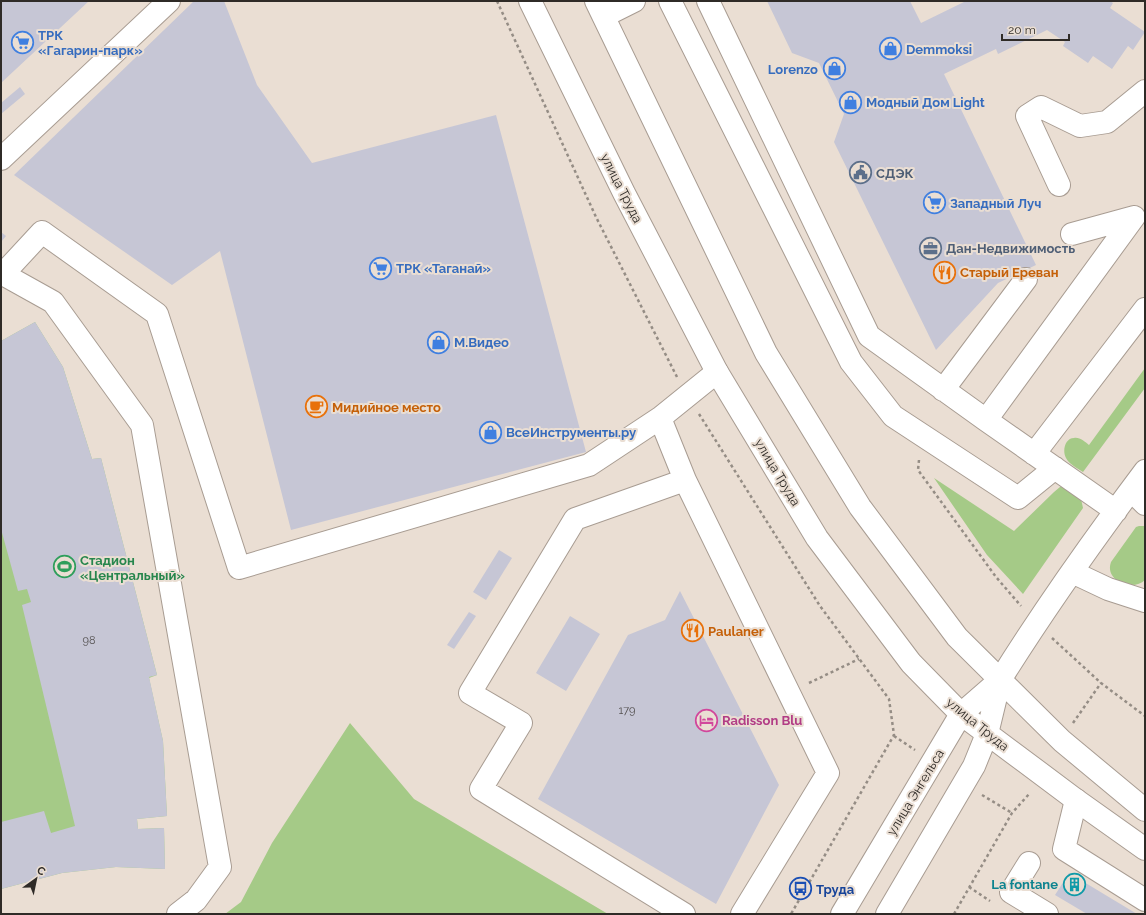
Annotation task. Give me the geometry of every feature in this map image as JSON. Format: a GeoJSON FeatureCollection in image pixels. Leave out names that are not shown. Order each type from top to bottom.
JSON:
{"type":"FeatureCollection","features":[{"type":"Feature","properties":{"kind":"main road"},"geometry":{"type":"LineString","coordinates":[[1,159],[169,1]]}},
{"type":"Feature","properties":{"kind":"main road","name":"улица Труда"},"geometry":{"type":"LineString","coordinates":[[530,1],[624,193],[717,372],[817,538],[911,663],[962,714],[1076,800],[1145,849]]}},
{"type":"Feature","properties":{"kind":"main road"},"geometry":{"type":"LineString","coordinates":[[634,1],[600,8],[766,353],[860,506],[957,637],[1062,741],[1145,810]]}},
{"type":"Feature","properties":{"kind":"main road"},"geometry":{"type":"LineString","coordinates":[[670,1],[851,362],[893,416],[1018,498],[1054,468]]}},
{"type":"Feature","properties":{"kind":"main road"},"geometry":{"type":"LineString","coordinates":[[708,1],[869,336],[943,390],[1116,511]]}},
{"type":"Feature","properties":{"kind":"main road"},"geometry":{"type":"LineString","coordinates":[[1059,185],[1027,116],[1041,107],[1080,126],[1107,122],[1145,91]]}},
{"type":"Feature","properties":{"kind":"main road"},"geometry":{"type":"LineString","coordinates":[[986,420],[1141,215]]}},
{"type":"Feature","properties":{"kind":"main road"},"geometry":{"type":"LineString","coordinates":[[1072,234],[1141,215]]}},
{"type":"Feature","properties":{"kind":"main road"},"geometry":{"type":"LineString","coordinates":[[178,914],[196,900],[220,868],[142,425],[53,302],[2,274],[42,232],[157,314],[239,568],[589,465],[660,418],[717,372]]}},
{"type":"Feature","properties":{"kind":"main road"},"geometry":{"type":"LineString","coordinates":[[943,390],[1026,279]]}},
{"type":"Feature","properties":{"kind":"main road"},"geometry":{"type":"LineString","coordinates":[[1034,454],[1145,309]]}},
{"type":"Feature","properties":{"kind":"main road"},"geometry":{"type":"LineString","coordinates":[[660,418],[685,480],[828,774],[742,914]]}},
{"type":"Feature","properties":{"kind":"main road","name":"улица Энгельса"},"geometry":{"type":"LineString","coordinates":[[842,914],[962,714],[1000,680],[1036,624],[1116,511],[1138,497],[1145,472]]}},
{"type":"Feature","properties":{"kind":"main road"},"geometry":{"type":"LineString","coordinates":[[684,914],[481,789],[521,723],[470,693],[575,519],[685,480]]}},
{"type":"Feature","properties":{"kind":"main road"},"geometry":{"type":"LineString","coordinates":[[1072,572],[1108,589],[1145,601]]}},
{"type":"Feature","properties":{"kind":"main road","name":"улица Энгельса"},"geometry":{"type":"LineString","coordinates":[[887,914],[974,766],[987,734],[1000,680]]}},
{"type":"Feature","properties":{"kind":"main road"},"geometry":{"type":"LineString","coordinates":[[1076,800],[1064,849],[1145,900]]}},
{"type":"Feature","properties":{"kind":"main road"},"geometry":{"type":"LineString","coordinates":[[1029,863],[1011,892],[1047,914]]}},
{"type":"Feature","properties":{"kind":"path"},"geometry":{"type":"LineString","coordinates":[[923,436],[918,470],[996,577],[1036,624],[1101,683],[1145,716]]}},
{"type":"Feature","properties":{"kind":"path"},"geometry":{"type":"LineString","coordinates":[[789,693],[859,659]]}},
{"type":"Feature","properties":{"kind":"path"},"geometry":{"type":"LineString","coordinates":[[1073,724],[1101,683]]}},
{"type":"Feature","properties":{"kind":"path"},"geometry":{"type":"LineString","coordinates":[[791,914],[894,735]]}},
{"type":"Feature","properties":{"kind":"path"},"geometry":{"type":"LineString","coordinates":[[954,914],[1012,813]]}},
{"type":"Feature","properties":{"kind":"green space","name":"Стадион «Центральный»"},"geometry":{"type":"Polygon","coordinates":[[[35,322],[63,367],[92,459],[101,458],[157,675],[149,678],[163,741],[167,816],[137,819],[138,829],[164,828],[165,869],[116,867],[62,873],[1,889],[1,341],[35,322]]]}},
{"type":"Feature","properties":{"kind":"green space"},"geometry":{"type":"Polygon","coordinates":[[[1145,368],[1145,388],[1083,472],[1073,466],[1067,460],[1064,452],[1066,442],[1071,439],[1078,438],[1089,445],[1145,368]]]}},
{"type":"Feature","properties":{"kind":"green space"},"geometry":{"type":"Polygon","coordinates":[[[934,478],[1014,531],[1060,487],[1065,486],[1081,499],[1083,508],[1023,594],[987,555],[934,478]]]}},
{"type":"Feature","properties":{"kind":"green space"},"geometry":{"type":"Polygon","coordinates":[[[1145,526],[1145,580],[1134,585],[1127,585],[1121,583],[1112,575],[1110,569],[1111,562],[1136,527],[1145,526]]]}},
{"type":"Feature","properties":{"kind":"green space"},"geometry":{"type":"Polygon","coordinates":[[[350,723],[414,799],[608,914],[225,914],[241,902],[272,843],[350,723]]]}},
{"type":"Feature","properties":{"kind":"building","name":"ТРК «Гагарин-парк»"},"geometry":{"type":"Polygon","coordinates":[[[1,1],[89,1],[1,83],[1,1]]]}},
{"type":"Feature","properties":{"kind":"building","name":"ТРК «Таганай»"},"geometry":{"type":"Polygon","coordinates":[[[194,1],[224,1],[257,85],[312,163],[496,115],[586,452],[291,530],[220,251],[172,285],[14,175],[194,1]]]}},
{"type":"Feature","properties":{"kind":"building","name":"Западный Луч"},"geometry":{"type":"Polygon","coordinates":[[[767,1],[910,1],[921,23],[966,1],[1110,1],[1113,3],[1110,8],[1145,32],[1133,50],[1128,46],[1112,69],[1093,56],[1088,63],[1063,46],[1065,42],[1047,30],[998,54],[996,49],[944,74],[1036,265],[998,283],[936,350],[834,142],[844,114],[819,63],[792,53],[767,1]]]}},
{"type":"Feature","properties":{"kind":"building"},"geometry":{"type":"Polygon","coordinates":[[[20,87],[25,94],[1,114],[1,103],[20,87]]]}},
{"type":"Feature","properties":{"kind":"building"},"geometry":{"type":"Polygon","coordinates":[[[1,232],[6,236],[1,242],[1,232]]]}},
{"type":"Feature","properties":{"kind":"building","name":"Стадион «Центральный»"},"geometry":{"type":"Polygon","coordinates":[[[35,322],[63,367],[92,459],[101,458],[157,675],[149,677],[163,741],[167,816],[137,819],[138,829],[164,828],[165,869],[116,867],[62,873],[1,889],[1,822],[44,811],[51,833],[75,826],[22,605],[31,602],[27,589],[18,591],[1,529],[1,341],[35,322]]]}},
{"type":"Feature","properties":{"kind":"building"},"geometry":{"type":"Polygon","coordinates":[[[499,550],[512,558],[486,600],[473,592],[499,550]]]}},
{"type":"Feature","properties":{"kind":"building"},"geometry":{"type":"Polygon","coordinates":[[[680,591],[779,785],[716,904],[538,799],[628,635],[665,620],[680,591]]]}},
{"type":"Feature","properties":{"kind":"building"},"geometry":{"type":"Polygon","coordinates":[[[469,612],[476,616],[454,649],[447,645],[469,612]]]}},
{"type":"Feature","properties":{"kind":"building"},"geometry":{"type":"Polygon","coordinates":[[[570,616],[600,634],[566,691],[536,673],[570,616]]]}},
{"type":"Feature","properties":{"kind":"building","name":"La fontane"},"geometry":{"type":"Polygon","coordinates":[[[1069,873],[1137,914],[1087,914],[1055,895],[1069,873]]]}},
{"type":"Feature","properties":{"kind":"place","name":"ТРК «Гагарин-парк»"},"geometry":{"type":"Point","coordinates":[23,42]}},
{"type":"Feature","properties":{"kind":"place","name":"Demmoksi"},"geometry":{"type":"Point","coordinates":[891,49]}},
{"type":"Feature","properties":{"kind":"place","name":"Lorenzo"},"geometry":{"type":"Point","coordinates":[834,69]}},
{"type":"Feature","properties":{"kind":"place","name":"Модный Дом Light"},"geometry":{"type":"Point","coordinates":[850,102]}},
{"type":"Feature","properties":{"kind":"place","name":"СДЭК"},"geometry":{"type":"Point","coordinates":[860,173]}},
{"type":"Feature","properties":{"kind":"place","name":"Западный Луч"},"geometry":{"type":"Point","coordinates":[935,203]}},
{"type":"Feature","properties":{"kind":"place","name":"Дан-Недвижимость"},"geometry":{"type":"Point","coordinates":[931,248]}},
{"type":"Feature","properties":{"kind":"place","name":"ТРК «Таганай»"},"geometry":{"type":"Point","coordinates":[381,268]}},
{"type":"Feature","properties":{"kind":"place","name":"Старый Ереван"},"geometry":{"type":"Point","coordinates":[945,272]}},
{"type":"Feature","properties":{"kind":"place","name":"М.Видео"},"geometry":{"type":"Point","coordinates":[438,342]}},
{"type":"Feature","properties":{"kind":"place","name":"Мидийное место"},"geometry":{"type":"Point","coordinates":[316,407]}},
{"type":"Feature","properties":{"kind":"place","name":"ВсеИнструменты.ру"},"geometry":{"type":"Point","coordinates":[490,432]}},
{"type":"Feature","properties":{"kind":"place","name":"Стадион «Центральный»"},"geometry":{"type":"Point","coordinates":[65,567]}},
{"type":"Feature","properties":{"kind":"place","name":"Paulaner"},"geometry":{"type":"Point","coordinates":[692,631]}},
{"type":"Feature","properties":{"kind":"place","name":"Radisson Blu"},"geometry":{"type":"Point","coordinates":[707,720]}},
{"type":"Feature","properties":{"kind":"place","name":"La fontane"},"geometry":{"type":"Point","coordinates":[1074,884]}},
{"type":"Feature","properties":{"kind":"place","name":"Труда"},"geometry":{"type":"Point","coordinates":[801,889]}}]}
